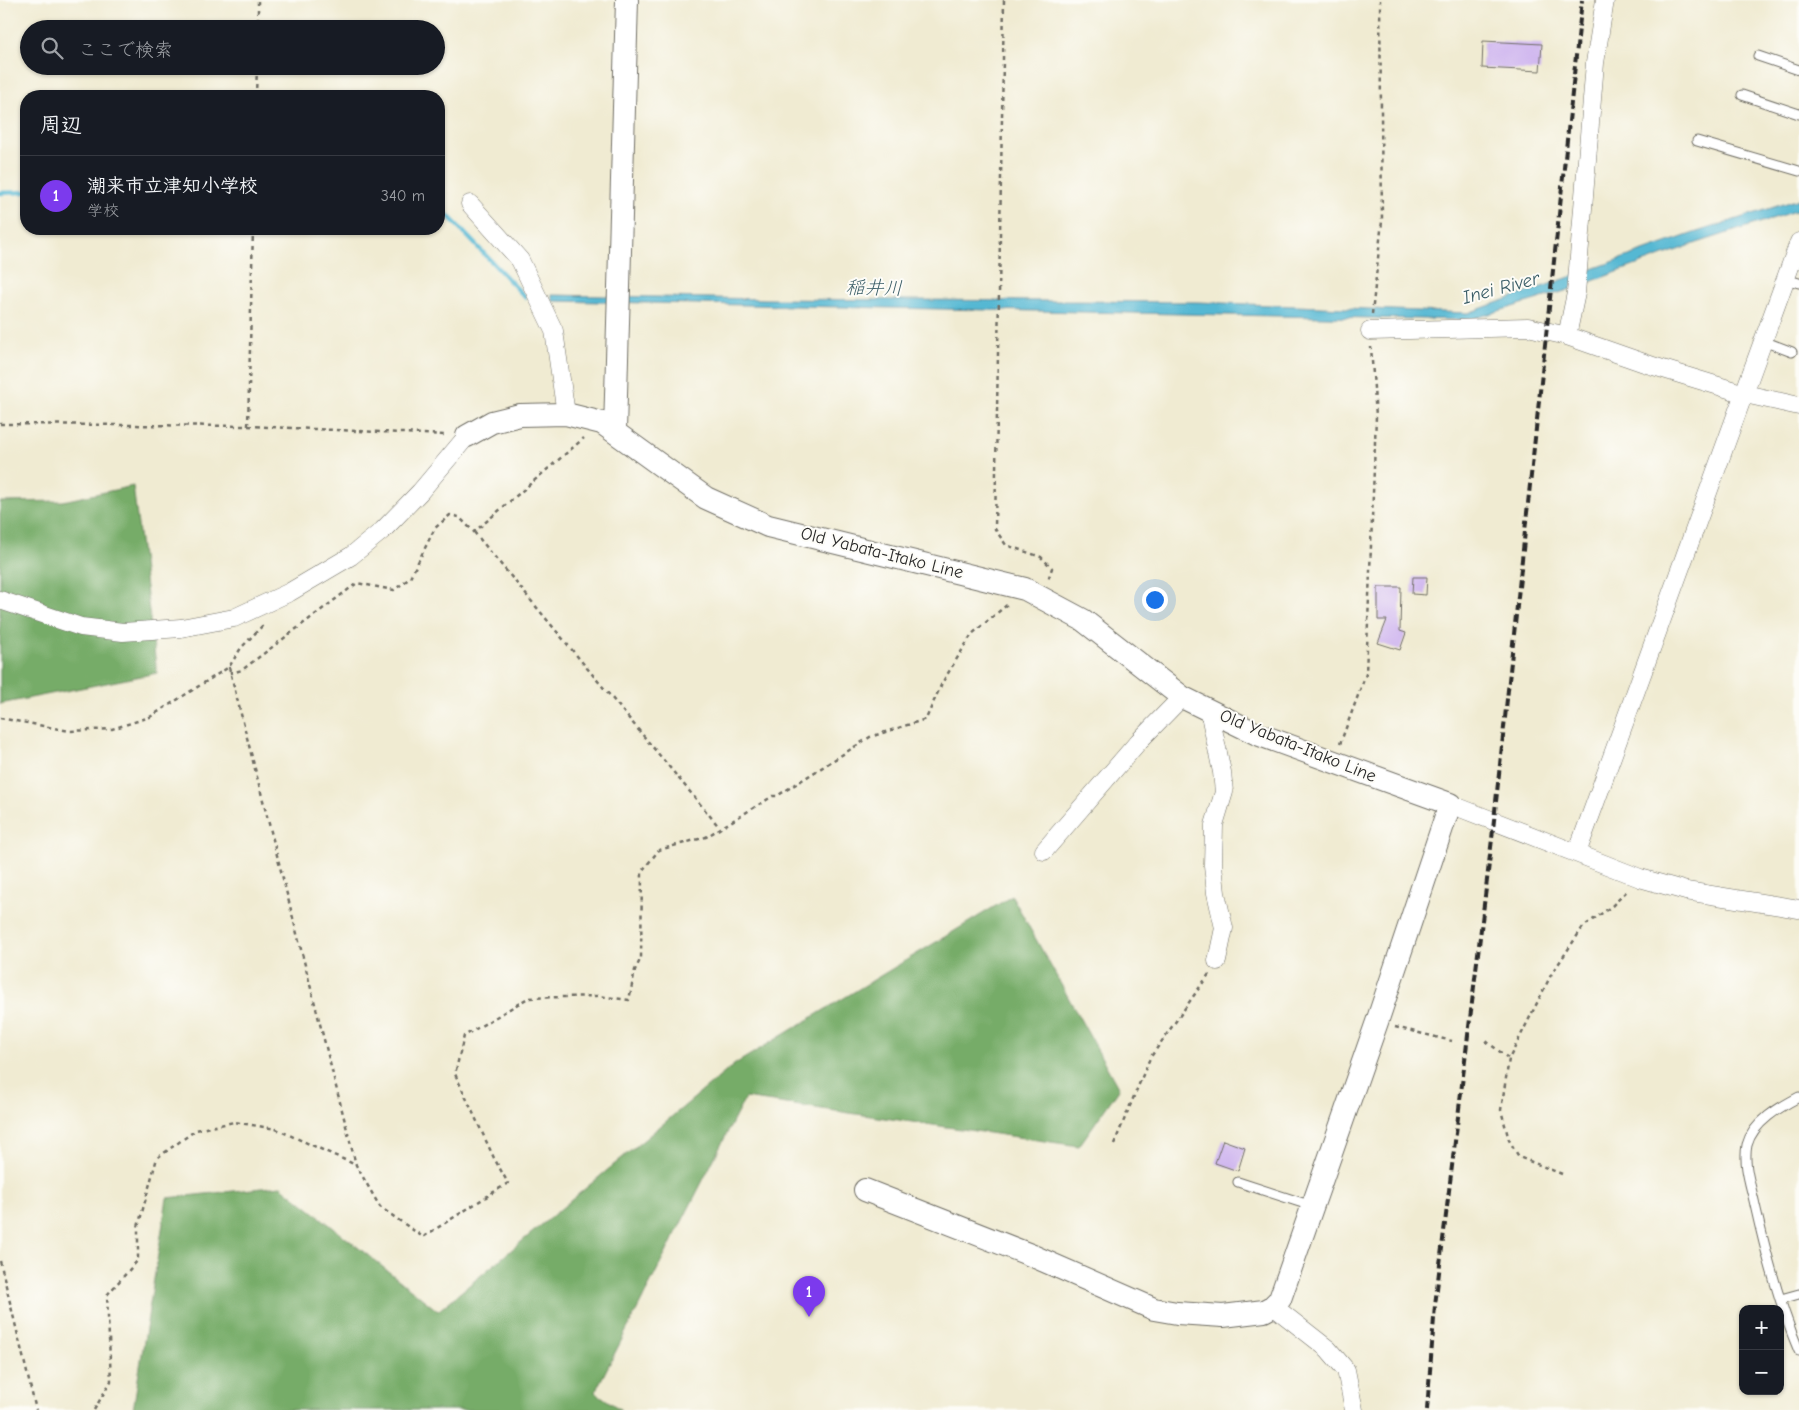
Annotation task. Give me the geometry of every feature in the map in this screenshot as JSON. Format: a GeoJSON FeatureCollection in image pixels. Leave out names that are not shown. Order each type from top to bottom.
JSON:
{"type":"FeatureCollection","features":[{"type":"Feature","properties":{"kind":"street"},"geometry":{"type":"LineString","coordinates":[[608,427],[619,299],[627,0]]}},
{"type":"Feature","properties":{"kind":"street"},"geometry":{"type":"LineString","coordinates":[[1567,336],[1576,293],[1595,63],[1605,0]]}},
{"type":"Feature","properties":{"kind":"street"},"geometry":{"type":"LineString","coordinates":[[470,204],[520,260],[554,331],[566,414]]}},
{"type":"Feature","properties":{"kind":"street"},"geometry":{"type":"LineString","coordinates":[[1577,853],[1763,341],[1792,282],[1799,242]]}},
{"type":"Feature","properties":{"kind":"street"},"geometry":{"type":"LineString","coordinates":[[1370,326],[1528,327],[1567,336],[1650,365],[1745,394],[1799,406]]}},
{"type":"Feature","properties":{"kind":"street","name":"Old Yabata-Itako Line"},"geometry":{"type":"LineString","coordinates":[[0,600],[82,626],[123,632],[181,628],[234,618],[290,592],[351,556],[389,524],[420,492],[467,436],[492,422],[520,414],[566,414],[608,427],[706,498],[768,526],[1034,594],[1083,620],[1182,697],[1257,734],[1450,804],[1640,878],[1686,891],[1799,909]]}},
{"type":"Feature","properties":{"kind":"street"},"geometry":{"type":"LineString","coordinates":[[1044,851],[1139,741],[1182,697]]}},
{"type":"Feature","properties":{"kind":"street"},"geometry":{"type":"LineString","coordinates":[[1209,710],[1222,772],[1224,792],[1214,825],[1214,875],[1216,894],[1224,928],[1217,961]]}},
{"type":"Feature","properties":{"kind":"street"},"geometry":{"type":"LineString","coordinates":[[866,1190],[1033,1256],[1154,1309],[1177,1313],[1223,1316],[1264,1311],[1273,1306],[1280,1299],[1377,1022],[1450,804]]}},
{"type":"Feature","properties":{"kind":"street"},"geometry":{"type":"LineString","coordinates":[[1273,1306],[1328,1349],[1346,1370],[1354,1410]]}},
{"type":"Feature","properties":{"kind":"lane"},"geometry":{"type":"LineString","coordinates":[[1758,56],[1799,70]]}},
{"type":"Feature","properties":{"kind":"lane"},"geometry":{"type":"LineString","coordinates":[[1742,95],[1799,114]]}},
{"type":"Feature","properties":{"kind":"lane"},"geometry":{"type":"LineString","coordinates":[[1697,141],[1799,172]]}},
{"type":"Feature","properties":{"kind":"lane"},"geometry":{"type":"LineString","coordinates":[[1763,341],[1792,352]]}},
{"type":"Feature","properties":{"kind":"lane"},"geometry":{"type":"LineString","coordinates":[[1799,1097],[1773,1111],[1757,1127],[1748,1144],[1747,1169],[1765,1251],[1799,1351]]}},
{"type":"Feature","properties":{"kind":"lane"},"geometry":{"type":"LineString","coordinates":[[1238,1182],[1312,1207]]}},
{"type":"Feature","properties":{"kind":"lane"},"geometry":{"type":"LineString","coordinates":[[1781,1299],[1799,1294]]}},
{"type":"Feature","properties":{"kind":"path"},"geometry":{"type":"LineString","coordinates":[[258,0],[258,20]]}},
{"type":"Feature","properties":{"kind":"path"},"geometry":{"type":"LineString","coordinates":[[230,667],[356,1165],[380,1206],[423,1237],[508,1183],[494,1158],[455,1074],[464,1036],[528,998],[597,996],[629,1000],[635,970],[641,958],[642,872],[659,850],[706,838],[870,737],[926,719],[942,682],[972,634],[1034,594],[1052,568],[1040,557],[1006,544],[995,529],[1004,0]]}},
{"type":"Feature","properties":{"kind":"path"},"geometry":{"type":"LineString","coordinates":[[1334,762],[1366,674],[1376,416],[1370,326],[1382,221],[1380,0]]}},
{"type":"Feature","properties":{"kind":"path"},"geometry":{"type":"LineString","coordinates":[[256,90],[257,75]]}},
{"type":"Feature","properties":{"kind":"path"},"geometry":{"type":"LineString","coordinates":[[248,426],[253,235]]}},
{"type":"Feature","properties":{"kind":"path"},"geometry":{"type":"LineString","coordinates":[[0,424],[248,426],[467,436]]}},
{"type":"Feature","properties":{"kind":"path"},"geometry":{"type":"LineString","coordinates":[[474,532],[608,427]]}},
{"type":"Feature","properties":{"kind":"path"},"geometry":{"type":"LineString","coordinates":[[231,672],[242,670],[357,583],[394,590],[410,578],[435,528],[450,515],[459,517],[474,532],[720,828]]}},
{"type":"Feature","properties":{"kind":"path"},"geometry":{"type":"LineString","coordinates":[[0,718],[70,730],[112,729],[150,717],[230,667],[241,648],[266,622]]}},
{"type":"Feature","properties":{"kind":"path"},"geometry":{"type":"LineString","coordinates":[[1562,1174],[1519,1158],[1509,1140],[1501,1110],[1509,1059],[1551,975],[1583,927],[1612,906],[1640,878]]}},
{"type":"Feature","properties":{"kind":"path"},"geometry":{"type":"LineString","coordinates":[[1114,1144],[1150,1058],[1217,961]]}},
{"type":"Feature","properties":{"kind":"path"},"geometry":{"type":"LineString","coordinates":[[1377,1022],[1452,1041]]}},
{"type":"Feature","properties":{"kind":"path"},"geometry":{"type":"LineString","coordinates":[[1486,1041],[1509,1059]]}},
{"type":"Feature","properties":{"kind":"path"},"geometry":{"type":"LineString","coordinates":[[94,1410],[111,1381],[107,1295],[138,1260],[138,1227],[157,1158],[196,1130],[234,1122],[276,1128],[356,1165]]}},
{"type":"Feature","properties":{"kind":"path"},"geometry":{"type":"LineString","coordinates":[[0,1260],[36,1410]]}},
{"type":"Feature","properties":{"kind":"green space"},"geometry":{"type":"Polygon","coordinates":[[[133,486],[157,673],[0,704],[0,502],[63,501],[133,486]]]}},
{"type":"Feature","properties":{"kind":"green space"},"geometry":{"type":"Polygon","coordinates":[[[1012,896],[1119,1089],[1079,1146],[745,1098],[595,1392],[621,1410],[133,1410],[167,1198],[281,1186],[438,1311],[735,1064],[1012,896]]]}},
{"type":"Feature","properties":{"kind":"water"},"geometry":{"type":"Polygon","coordinates":[[[1799,199],[1799,210],[1697,243],[1565,291],[1469,320],[552,301],[552,295],[766,299],[1198,302],[1468,313],[1694,233],[1799,199]]]}},
{"type":"Feature","properties":{"kind":"building"},"geometry":{"type":"Polygon","coordinates":[[[1483,41],[1542,44],[1540,71],[1482,68],[1483,41]]]}},
{"type":"Feature","properties":{"kind":"building"},"geometry":{"type":"Polygon","coordinates":[[[1413,577],[1427,577],[1426,595],[1412,594],[1413,577]]]}},
{"type":"Feature","properties":{"kind":"building"},"geometry":{"type":"Polygon","coordinates":[[[1378,587],[1401,587],[1400,631],[1406,633],[1400,650],[1378,643],[1387,620],[1378,620],[1378,587]]]}},
{"type":"Feature","properties":{"kind":"building"},"geometry":{"type":"Polygon","coordinates":[[[1223,1140],[1245,1148],[1238,1171],[1215,1163],[1223,1140]]]}},
{"type":"Feature","properties":{"kind":"waterway","name":"稲井川"},"geometry":{"type":"LineString","coordinates":[[0,193],[20,192]]}},
{"type":"Feature","properties":{"kind":"waterway","name":"稲井川"},"geometry":{"type":"LineString","coordinates":[[445,212],[525,297]]}},
{"type":"Feature","properties":{"kind":"railway"},"geometry":{"type":"LineString","coordinates":[[1427,1410],[1435,1305],[1492,839],[1582,0]]}},
{"type":"Feature","properties":{"kind":"place","name":"潮来市立津知小学校"},"geometry":{"type":"Point","coordinates":[809,1317]}},
{"type":"Feature","properties":{"kind":"water label","name":"Inei River"},"geometry":{"type":"Point","coordinates":[1501,288]}}]}
